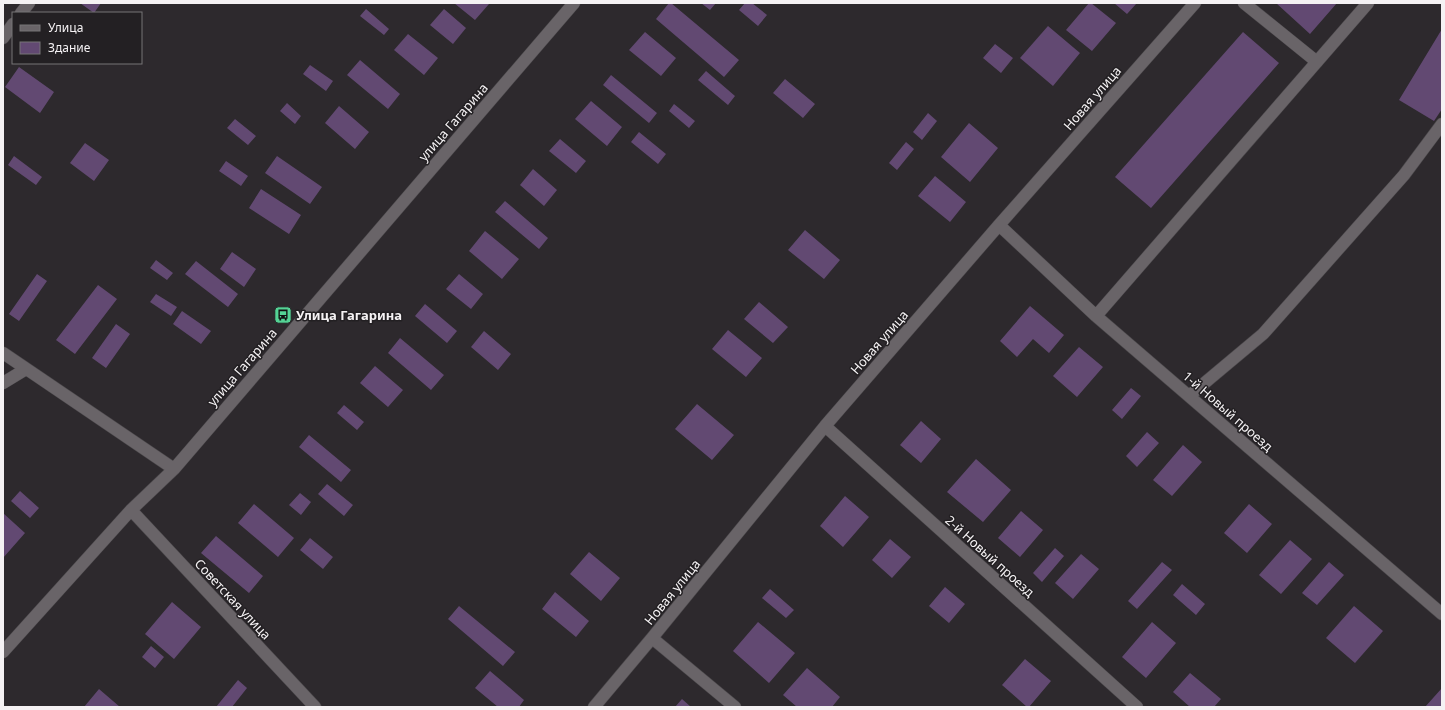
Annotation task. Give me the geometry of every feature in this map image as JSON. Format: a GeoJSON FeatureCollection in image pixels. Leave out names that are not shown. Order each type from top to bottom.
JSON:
{"type":"FeatureCollection","features":[{"type":"Feature","properties":{"kind":"street"},"geometry":{"type":"LineString","coordinates":[[22,12],[29,3]]}},
{"type":"Feature","properties":{"kind":"street","name":"улица Гагарина"},"geometry":{"type":"LineString","coordinates":[[3,652],[131,510],[174,469],[574,3]]}},
{"type":"Feature","properties":{"kind":"street","name":"Новая улица"},"geometry":{"type":"LineString","coordinates":[[594,707],[825,426],[1194,3]]}},
{"type":"Feature","properties":{"kind":"street"},"geometry":{"type":"LineString","coordinates":[[1244,3],[1318,62]]}},
{"type":"Feature","properties":{"kind":"street"},"geometry":{"type":"LineString","coordinates":[[1096,316],[1368,3]]}},
{"type":"Feature","properties":{"kind":"street"},"geometry":{"type":"LineString","coordinates":[[3,38],[12,25]]}},
{"type":"Feature","properties":{"kind":"street"},"geometry":{"type":"LineString","coordinates":[[1189,396],[1263,334],[1404,175],[1442,124]]}},
{"type":"Feature","properties":{"kind":"street","name":"1-й Новый проезд"},"geometry":{"type":"LineString","coordinates":[[999,225],[1096,316],[1442,614]]}},
{"type":"Feature","properties":{"kind":"street"},"geometry":{"type":"LineString","coordinates":[[3,353],[174,469]]}},
{"type":"Feature","properties":{"kind":"street"},"geometry":{"type":"LineString","coordinates":[[3,383],[26,369]]}},
{"type":"Feature","properties":{"kind":"street","name":"2-й Новый проезд"},"geometry":{"type":"LineString","coordinates":[[825,426],[1137,707]]}},
{"type":"Feature","properties":{"kind":"street","name":"Советская улица"},"geometry":{"type":"LineString","coordinates":[[131,510],[315,707]]}},
{"type":"Feature","properties":{"kind":"street"},"geometry":{"type":"LineString","coordinates":[[652,638],[735,707]]}},
{"type":"Feature","properties":{"kind":"building"},"geometry":{"type":"Polygon","coordinates":[[[80,3],[101,3],[95,12],[80,3]]]}},
{"type":"Feature","properties":{"kind":"building"},"geometry":{"type":"Polygon","coordinates":[[[454,3],[488,3],[489,4],[475,20],[454,3]]]}},
{"type":"Feature","properties":{"kind":"building"},"geometry":{"type":"Polygon","coordinates":[[[669,3],[671,3],[739,60],[724,77],[656,19],[669,3]]]}},
{"type":"Feature","properties":{"kind":"building"},"geometry":{"type":"Polygon","coordinates":[[[701,3],[716,3],[710,10],[701,3]]]}},
{"type":"Feature","properties":{"kind":"building"},"geometry":{"type":"Polygon","coordinates":[[[745,3],[752,3],[767,15],[758,26],[739,10],[745,3]]]}},
{"type":"Feature","properties":{"kind":"building"},"geometry":{"type":"Polygon","coordinates":[[[1089,3],[1116,23],[1092,51],[1066,30],[1089,3]]]}},
{"type":"Feature","properties":{"kind":"building"},"geometry":{"type":"Polygon","coordinates":[[[1114,3],[1137,3],[1127,14],[1114,3]]]}},
{"type":"Feature","properties":{"kind":"building"},"geometry":{"type":"Polygon","coordinates":[[[1276,3],[1337,3],[1310,34],[1276,3]]]}},
{"type":"Feature","properties":{"kind":"building"},"geometry":{"type":"Polygon","coordinates":[[[366,9],[389,29],[384,35],[360,16],[366,9]]]}},
{"type":"Feature","properties":{"kind":"building"},"geometry":{"type":"Polygon","coordinates":[[[444,9],[466,28],[453,44],[430,25],[444,9]]]}},
{"type":"Feature","properties":{"kind":"building"},"geometry":{"type":"Polygon","coordinates":[[[1048,26],[1080,53],[1053,86],[1020,58],[1048,26]]]}},
{"type":"Feature","properties":{"kind":"building"},"geometry":{"type":"Polygon","coordinates":[[[1442,29],[1442,109],[1434,121],[1399,100],[1442,29]]]}},
{"type":"Feature","properties":{"kind":"building"},"geometry":{"type":"Polygon","coordinates":[[[645,32],[676,58],[661,76],[629,50],[645,32]]]}},
{"type":"Feature","properties":{"kind":"building"},"geometry":{"type":"Polygon","coordinates":[[[1243,32],[1279,63],[1151,208],[1115,177],[1243,32]]]}},
{"type":"Feature","properties":{"kind":"building"},"geometry":{"type":"Polygon","coordinates":[[[408,34],[438,58],[424,75],[394,50],[408,34]]]}},
{"type":"Feature","properties":{"kind":"building"},"geometry":{"type":"Polygon","coordinates":[[[995,44],[1013,58],[1001,73],[983,58],[995,44]]]}},
{"type":"Feature","properties":{"kind":"building"},"geometry":{"type":"Polygon","coordinates":[[[360,60],[400,94],[388,109],[347,75],[360,60]]]}},
{"type":"Feature","properties":{"kind":"building"},"geometry":{"type":"Polygon","coordinates":[[[310,65],[333,81],[326,91],[303,74],[310,65]]]}},
{"type":"Feature","properties":{"kind":"building"},"geometry":{"type":"Polygon","coordinates":[[[19,67],[54,92],[40,113],[5,87],[19,67]]]}},
{"type":"Feature","properties":{"kind":"building"},"geometry":{"type":"Polygon","coordinates":[[[706,71],[735,96],[728,105],[698,80],[706,71]]]}},
{"type":"Feature","properties":{"kind":"building"},"geometry":{"type":"Polygon","coordinates":[[[611,75],[657,113],[649,123],[603,85],[611,75]]]}},
{"type":"Feature","properties":{"kind":"building"},"geometry":{"type":"Polygon","coordinates":[[[785,79],[815,104],[803,118],[773,93],[785,79]]]}},
{"type":"Feature","properties":{"kind":"building"},"geometry":{"type":"Polygon","coordinates":[[[591,101],[622,127],[607,146],[575,119],[591,101]]]}},
{"type":"Feature","properties":{"kind":"building"},"geometry":{"type":"Polygon","coordinates":[[[287,103],[301,116],[295,124],[280,111],[287,103]]]}},
{"type":"Feature","properties":{"kind":"building"},"geometry":{"type":"Polygon","coordinates":[[[674,104],[695,121],[689,128],[669,111],[674,104]]]}},
{"type":"Feature","properties":{"kind":"building"},"geometry":{"type":"Polygon","coordinates":[[[339,106],[369,132],[355,149],[325,123],[339,106]]]}},
{"type":"Feature","properties":{"kind":"building"},"geometry":{"type":"Polygon","coordinates":[[[928,113],[937,121],[922,140],[913,132],[928,113]]]}},
{"type":"Feature","properties":{"kind":"building"},"geometry":{"type":"Polygon","coordinates":[[[235,119],[256,136],[248,145],[227,128],[235,119]]]}},
{"type":"Feature","properties":{"kind":"building"},"geometry":{"type":"Polygon","coordinates":[[[969,123],[998,148],[970,182],[941,157],[969,123]]]}},
{"type":"Feature","properties":{"kind":"building"},"geometry":{"type":"Polygon","coordinates":[[[639,132],[666,154],[658,164],[631,142],[639,132]]]}},
{"type":"Feature","properties":{"kind":"building"},"geometry":{"type":"Polygon","coordinates":[[[560,139],[586,161],[576,173],[549,151],[560,139]]]}},
{"type":"Feature","properties":{"kind":"building"},"geometry":{"type":"Polygon","coordinates":[[[906,142],[914,149],[897,170],[889,163],[906,142]]]}},
{"type":"Feature","properties":{"kind":"building"},"geometry":{"type":"Polygon","coordinates":[[[85,143],[109,160],[94,181],[70,163],[85,143]]]}},
{"type":"Feature","properties":{"kind":"building"},"geometry":{"type":"Polygon","coordinates":[[[14,156],[42,177],[36,185],[8,165],[14,156]]]}},
{"type":"Feature","properties":{"kind":"building"},"geometry":{"type":"Polygon","coordinates":[[[277,156],[322,187],[310,204],[265,173],[277,156]]]}},
{"type":"Feature","properties":{"kind":"building"},"geometry":{"type":"Polygon","coordinates":[[[226,161],[248,176],[241,186],[219,171],[226,161]]]}},
{"type":"Feature","properties":{"kind":"building"},"geometry":{"type":"Polygon","coordinates":[[[533,169],[557,190],[544,206],[520,185],[533,169]]]}},
{"type":"Feature","properties":{"kind":"building"},"geometry":{"type":"Polygon","coordinates":[[[935,176],[966,202],[950,222],[918,196],[935,176]]]}},
{"type":"Feature","properties":{"kind":"building"},"geometry":{"type":"Polygon","coordinates":[[[261,189],[301,215],[289,234],[249,208],[261,189]]]}},
{"type":"Feature","properties":{"kind":"building"},"geometry":{"type":"Polygon","coordinates":[[[505,201],[548,238],[539,249],[495,212],[505,201]]]}},
{"type":"Feature","properties":{"kind":"building"},"geometry":{"type":"Polygon","coordinates":[[[805,230],[840,260],[824,279],[788,250],[805,230]]]}},
{"type":"Feature","properties":{"kind":"building"},"geometry":{"type":"Polygon","coordinates":[[[485,231],[519,259],[502,279],[469,251],[485,231]]]}},
{"type":"Feature","properties":{"kind":"building"},"geometry":{"type":"Polygon","coordinates":[[[232,252],[256,269],[244,287],[220,269],[232,252]]]}},
{"type":"Feature","properties":{"kind":"building"},"geometry":{"type":"Polygon","coordinates":[[[156,260],[173,273],[167,280],[150,268],[156,260]]]}},
{"type":"Feature","properties":{"kind":"building"},"geometry":{"type":"Polygon","coordinates":[[[196,261],[238,294],[228,307],[185,274],[196,261]]]}},
{"type":"Feature","properties":{"kind":"building"},"geometry":{"type":"Polygon","coordinates":[[[37,274],[47,281],[19,321],[9,314],[37,274]]]}},
{"type":"Feature","properties":{"kind":"building"},"geometry":{"type":"Polygon","coordinates":[[[459,274],[483,294],[471,309],[446,289],[459,274]]]}},
{"type":"Feature","properties":{"kind":"building"},"geometry":{"type":"Polygon","coordinates":[[[98,285],[117,299],[75,354],[56,340],[98,285]]]}},
{"type":"Feature","properties":{"kind":"building"},"geometry":{"type":"Polygon","coordinates":[[[156,294],[177,307],[171,316],[150,302],[156,294]]]}},
{"type":"Feature","properties":{"kind":"building"},"geometry":{"type":"Polygon","coordinates":[[[759,302],[788,327],[773,343],[744,319],[759,302]]]}},
{"type":"Feature","properties":{"kind":"building"},"geometry":{"type":"Polygon","coordinates":[[[425,304],[457,331],[447,343],[415,316],[425,304]]]}},
{"type":"Feature","properties":{"kind":"building"},"geometry":{"type":"Polygon","coordinates":[[[1030,306],[1064,335],[1049,353],[1033,339],[1017,357],[1000,341],[1030,306]]]}},
{"type":"Feature","properties":{"kind":"building"},"geometry":{"type":"Polygon","coordinates":[[[182,311],[211,331],[201,344],[173,324],[182,311]]]}},
{"type":"Feature","properties":{"kind":"building"},"geometry":{"type":"Polygon","coordinates":[[[116,324],[130,334],[106,368],[92,358],[116,324]]]}},
{"type":"Feature","properties":{"kind":"building"},"geometry":{"type":"Polygon","coordinates":[[[728,330],[762,358],[746,377],[712,349],[728,330]]]}},
{"type":"Feature","properties":{"kind":"building"},"geometry":{"type":"Polygon","coordinates":[[[484,331],[511,354],[498,370],[471,347],[484,331]]]}},
{"type":"Feature","properties":{"kind":"building"},"geometry":{"type":"Polygon","coordinates":[[[400,338],[444,375],[431,390],[388,353],[400,338]]]}},
{"type":"Feature","properties":{"kind":"building"},"geometry":{"type":"Polygon","coordinates":[[[1079,347],[1103,367],[1077,397],[1053,376],[1079,347]]]}},
{"type":"Feature","properties":{"kind":"building"},"geometry":{"type":"Polygon","coordinates":[[[375,366],[403,390],[388,407],[360,383],[375,366]]]}},
{"type":"Feature","properties":{"kind":"building"},"geometry":{"type":"Polygon","coordinates":[[[1131,388],[1141,396],[1122,419],[1112,410],[1131,388]]]}},
{"type":"Feature","properties":{"kind":"building"},"geometry":{"type":"Polygon","coordinates":[[[697,404],[734,435],[712,460],[675,429],[697,404]]]}},
{"type":"Feature","properties":{"kind":"building"},"geometry":{"type":"Polygon","coordinates":[[[344,405],[364,422],[357,430],[337,413],[344,405]]]}},
{"type":"Feature","properties":{"kind":"building"},"geometry":{"type":"Polygon","coordinates":[[[921,421],[941,439],[921,463],[900,445],[921,421]]]}},
{"type":"Feature","properties":{"kind":"building"},"geometry":{"type":"Polygon","coordinates":[[[1147,432],[1159,443],[1137,467],[1126,456],[1147,432]]]}},
{"type":"Feature","properties":{"kind":"building"},"geometry":{"type":"Polygon","coordinates":[[[309,435],[351,470],[341,482],[299,447],[309,435]]]}},
{"type":"Feature","properties":{"kind":"building"},"geometry":{"type":"Polygon","coordinates":[[[1183,445],[1202,462],[1172,496],[1153,480],[1183,445]]]}},
{"type":"Feature","properties":{"kind":"building"},"geometry":{"type":"Polygon","coordinates":[[[976,459],[1011,490],[983,522],[947,492],[976,459]]]}},
{"type":"Feature","properties":{"kind":"building"},"geometry":{"type":"Polygon","coordinates":[[[327,484],[353,505],[344,516],[318,494],[327,484]]]}},
{"type":"Feature","properties":{"kind":"building"},"geometry":{"type":"Polygon","coordinates":[[[20,491],[39,508],[30,518],[11,501],[20,491]]]}},
{"type":"Feature","properties":{"kind":"building"},"geometry":{"type":"Polygon","coordinates":[[[300,493],[311,502],[301,515],[289,505],[300,493]]]}},
{"type":"Feature","properties":{"kind":"building"},"geometry":{"type":"Polygon","coordinates":[[[845,496],[869,517],[843,547],[820,526],[845,496]]]}},
{"type":"Feature","properties":{"kind":"building"},"geometry":{"type":"Polygon","coordinates":[[[254,504],[294,538],[278,557],[238,523],[254,504]]]}},
{"type":"Feature","properties":{"kind":"building"},"geometry":{"type":"Polygon","coordinates":[[[1249,504],[1272,524],[1247,553],[1224,533],[1249,504]]]}},
{"type":"Feature","properties":{"kind":"building"},"geometry":{"type":"Polygon","coordinates":[[[1021,511],[1043,530],[1020,557],[998,538],[1021,511]]]}},
{"type":"Feature","properties":{"kind":"building"},"geometry":{"type":"Polygon","coordinates":[[[3,513],[25,533],[3,558],[3,513]]]}},
{"type":"Feature","properties":{"kind":"building"},"geometry":{"type":"Polygon","coordinates":[[[216,536],[263,576],[249,593],[201,553],[216,536]]]}},
{"type":"Feature","properties":{"kind":"building"},"geometry":{"type":"Polygon","coordinates":[[[310,538],[333,557],[323,569],[300,550],[310,538]]]}},
{"type":"Feature","properties":{"kind":"building"},"geometry":{"type":"Polygon","coordinates":[[[890,539],[911,557],[892,578],[872,560],[890,539]]]}},
{"type":"Feature","properties":{"kind":"building"},"geometry":{"type":"Polygon","coordinates":[[[1290,540],[1312,559],[1281,594],[1259,575],[1290,540]]]}},
{"type":"Feature","properties":{"kind":"building"},"geometry":{"type":"Polygon","coordinates":[[[1055,548],[1064,556],[1042,582],[1033,573],[1055,548]]]}},
{"type":"Feature","properties":{"kind":"building"},"geometry":{"type":"Polygon","coordinates":[[[589,552],[620,578],[601,601],[570,574],[589,552]]]}},
{"type":"Feature","properties":{"kind":"building"},"geometry":{"type":"Polygon","coordinates":[[[1081,554],[1099,569],[1073,599],[1055,583],[1081,554]]]}},
{"type":"Feature","properties":{"kind":"building"},"geometry":{"type":"Polygon","coordinates":[[[1162,562],[1172,570],[1137,609],[1128,601],[1162,562]]]}},
{"type":"Feature","properties":{"kind":"building"},"geometry":{"type":"Polygon","coordinates":[[[1329,562],[1344,575],[1317,605],[1302,593],[1329,562]]]}},
{"type":"Feature","properties":{"kind":"building"},"geometry":{"type":"Polygon","coordinates":[[[1182,584],[1205,604],[1196,615],[1173,595],[1182,584]]]}},
{"type":"Feature","properties":{"kind":"building"},"geometry":{"type":"Polygon","coordinates":[[[945,587],[965,604],[949,623],[929,606],[945,587]]]}},
{"type":"Feature","properties":{"kind":"building"},"geometry":{"type":"Polygon","coordinates":[[[770,589],[794,610],[786,618],[762,598],[770,589]]]}},
{"type":"Feature","properties":{"kind":"building"},"geometry":{"type":"Polygon","coordinates":[[[555,592],[589,621],[576,637],[542,609],[555,592]]]}},
{"type":"Feature","properties":{"kind":"building"},"geometry":{"type":"Polygon","coordinates":[[[172,602],[201,627],[174,659],[145,634],[172,602]]]}},
{"type":"Feature","properties":{"kind":"building"},"geometry":{"type":"Polygon","coordinates":[[[459,606],[515,652],[503,666],[448,619],[459,606]]]}},
{"type":"Feature","properties":{"kind":"building"},"geometry":{"type":"Polygon","coordinates":[[[1354,606],[1383,631],[1355,663],[1326,638],[1354,606]]]}},
{"type":"Feature","properties":{"kind":"building"},"geometry":{"type":"Polygon","coordinates":[[[758,622],[795,653],[769,683],[733,651],[758,622]]]}},
{"type":"Feature","properties":{"kind":"building"},"geometry":{"type":"Polygon","coordinates":[[[1152,622],[1176,643],[1146,678],[1122,657],[1152,622]]]}},
{"type":"Feature","properties":{"kind":"building"},"geometry":{"type":"Polygon","coordinates":[[[151,646],[164,657],[155,668],[142,657],[151,646]]]}},
{"type":"Feature","properties":{"kind":"building"},"geometry":{"type":"Polygon","coordinates":[[[1025,659],[1051,681],[1029,707],[1027,707],[1002,685],[1025,659]]]}},
{"type":"Feature","properties":{"kind":"building"},"geometry":{"type":"Polygon","coordinates":[[[807,668],[840,697],[832,707],[797,707],[783,695],[807,668]]]}},
{"type":"Feature","properties":{"kind":"building"},"geometry":{"type":"Polygon","coordinates":[[[490,671],[524,700],[519,707],[498,707],[475,688],[490,671]]]}},
{"type":"Feature","properties":{"kind":"building"},"geometry":{"type":"Polygon","coordinates":[[[1190,673],[1221,699],[1214,707],[1190,707],[1173,692],[1190,673]]]}},
{"type":"Feature","properties":{"kind":"building"},"geometry":{"type":"Polygon","coordinates":[[[238,680],[247,688],[232,707],[216,707],[238,680]]]}},
{"type":"Feature","properties":{"kind":"building"},"geometry":{"type":"Polygon","coordinates":[[[1442,688],[1442,707],[1425,707],[1442,688]]]}},
{"type":"Feature","properties":{"kind":"building"},"geometry":{"type":"Polygon","coordinates":[[[99,689],[120,707],[84,707],[99,689]]]}},
{"type":"Feature","properties":{"kind":"building"},"geometry":{"type":"Polygon","coordinates":[[[682,699],[691,707],[675,707],[682,699]]]}},
{"type":"Feature","properties":{"kind":"place","name":"Улица Гагарина"},"geometry":{"type":"Point","coordinates":[283,315]}}]}
